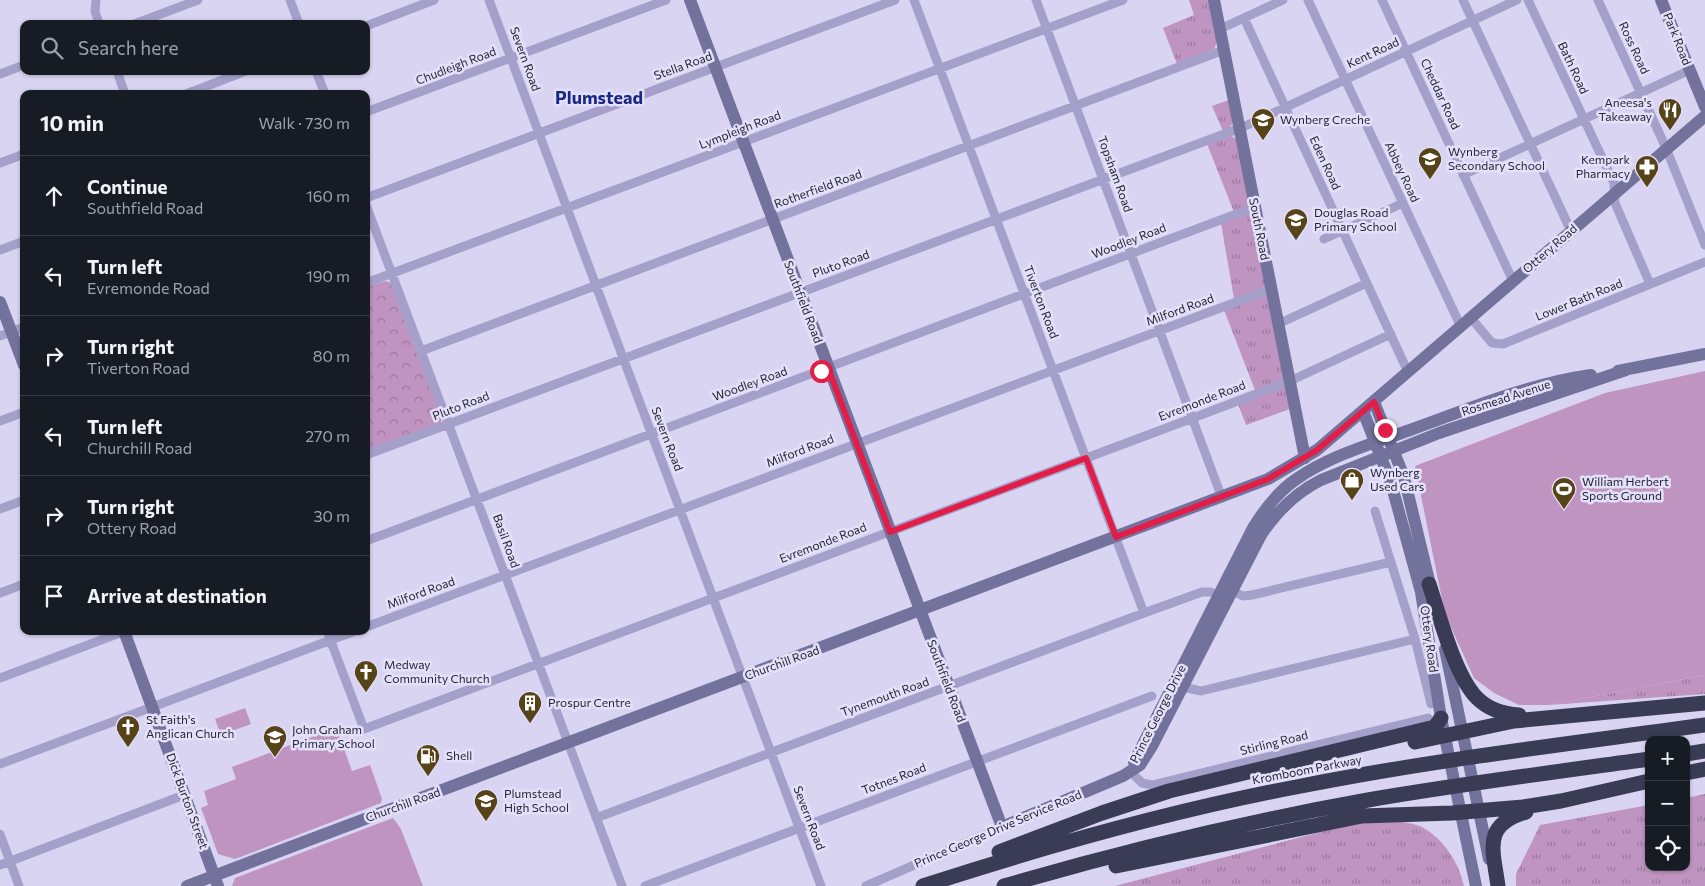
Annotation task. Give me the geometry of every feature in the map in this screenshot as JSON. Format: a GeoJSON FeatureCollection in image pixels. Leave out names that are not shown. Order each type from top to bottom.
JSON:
{"type":"FeatureCollection","features":[{"type":"Feature","properties":{"kind":"highway"},"geometry":{"type":"LineString","coordinates":[[1429,584],[1452,651],[1468,686],[1477,699],[1494,710],[1506,714],[1549,716]]}},
{"type":"Feature","properties":{"kind":"highway"},"geometry":{"type":"LineString","coordinates":[[1308,759],[1336,757],[1445,736],[1499,723],[1549,716],[1705,703]]}},
{"type":"Feature","properties":{"kind":"highway"},"geometry":{"type":"LineString","coordinates":[[914,886],[1135,801],[1435,727],[1435,718]]}},
{"type":"Feature","properties":{"kind":"highway","name":"Kromboom Parkway"},"geometry":{"type":"LineString","coordinates":[[924,886],[1054,845],[1174,814],[1294,787],[1431,763],[1705,725]]}},
{"type":"Feature","properties":{"kind":"highway"},"geometry":{"type":"LineString","coordinates":[[1690,753],[1705,751]]}},
{"type":"Feature","properties":{"kind":"highway"},"geometry":{"type":"LineString","coordinates":[[1004,886],[1097,860],[1217,831],[1331,807],[1488,781],[1645,760]]}},
{"type":"Feature","properties":{"kind":"highway"},"geometry":{"type":"LineString","coordinates":[[1690,772],[1705,769]]}},
{"type":"Feature","properties":{"kind":"highway"},"geometry":{"type":"LineString","coordinates":[[1498,886],[1492,844],[1499,824],[1510,816],[1560,801],[1645,782]]}},
{"type":"Feature","properties":{"kind":"highway"},"geometry":{"type":"LineString","coordinates":[[1035,886],[1142,859],[1362,816],[1461,812],[1560,801]]}},
{"type":"Feature","properties":{"kind":"street"},"geometry":{"type":"LineString","coordinates":[[96,0],[98,20]]}},
{"type":"Feature","properties":{"kind":"street"},"geometry":{"type":"LineString","coordinates":[[143,20],[186,2],[198,0]]}},
{"type":"Feature","properties":{"kind":"street"},"geometry":{"type":"LineString","coordinates":[[290,0],[297,20]]}},
{"type":"Feature","properties":{"kind":"street"},"geometry":{"type":"LineString","coordinates":[[370,24],[434,0]]}},
{"type":"Feature","properties":{"kind":"street","name":"Severn Road"},"geometry":{"type":"LineString","coordinates":[[489,0],[821,886]]}},
{"type":"Feature","properties":{"kind":"street","name":"Chudleigh Road"},"geometry":{"type":"LineString","coordinates":[[370,111],[666,0]]}},
{"type":"Feature","properties":{"kind":"street","name":"Southfield Road"},"geometry":{"type":"LineString","coordinates":[[690,0],[919,612],[1002,827]]}},
{"type":"Feature","properties":{"kind":"street","name":"Stella Road"},"geometry":{"type":"LineString","coordinates":[[370,196],[895,0]]}},
{"type":"Feature","properties":{"kind":"street","name":"Tiverton Road"},"geometry":{"type":"LineString","coordinates":[[914,0],[1144,613]]}},
{"type":"Feature","properties":{"kind":"street","name":"Topsham Road"},"geometry":{"type":"LineString","coordinates":[[1036,0],[1222,498]]}},
{"type":"Feature","properties":{"kind":"street","name":"Lympleigh Road"},"geometry":{"type":"LineString","coordinates":[[370,282],[1123,0]]}},
{"type":"Feature","properties":{"kind":"street","name":"South Road"},"geometry":{"type":"LineString","coordinates":[[1214,0],[1305,458]]}},
{"type":"Feature","properties":{"kind":"street"},"geometry":{"type":"LineString","coordinates":[[1220,29],[1283,0]]}},
{"type":"Feature","properties":{"kind":"street","name":"Abbey Road"},"geometry":{"type":"LineString","coordinates":[[1308,0],[1461,327]]}},
{"type":"Feature","properties":{"kind":"street","name":"Cheddar Road"},"geometry":{"type":"LineString","coordinates":[[1382,0],[1513,281]]}},
{"type":"Feature","properties":{"kind":"street"},"geometry":{"type":"LineString","coordinates":[[1463,0],[1571,231]]}},
{"type":"Feature","properties":{"kind":"street","name":"Kent Road"},"geometry":{"type":"LineString","coordinates":[[1240,128],[1517,0]]}},
{"type":"Feature","properties":{"kind":"street","name":"Bath Road"},"geometry":{"type":"LineString","coordinates":[[1528,0],[1614,183],[1615,203],[1650,284]]}},
{"type":"Feature","properties":{"kind":"street","name":"Ross Road"},"geometry":{"type":"LineString","coordinates":[[1598,0],[1666,148],[1705,246]]}},
{"type":"Feature","properties":{"kind":"street","name":"Park Road"},"geometry":{"type":"LineString","coordinates":[[1661,0],[1705,107]]}},
{"type":"Feature","properties":{"kind":"street","name":"Eden Road"},"geometry":{"type":"LineString","coordinates":[[1244,18],[1408,372]]}},
{"type":"Feature","properties":{"kind":"street","name":"Rotherfield Road"},"geometry":{"type":"LineString","coordinates":[[422,351],[1224,50]]}},
{"type":"Feature","properties":{"kind":"street"},"geometry":{"type":"LineString","coordinates":[[0,74],[20,66]]}},
{"type":"Feature","properties":{"kind":"street"},"geometry":{"type":"LineString","coordinates":[[1463,175],[1690,70]]}},
{"type":"Feature","properties":{"kind":"street"},"geometry":{"type":"LineString","coordinates":[[118,75],[124,90]]}},
{"type":"Feature","properties":{"kind":"street"},"geometry":{"type":"LineString","coordinates":[[196,90],[236,75]]}},
{"type":"Feature","properties":{"kind":"street"},"geometry":{"type":"LineString","coordinates":[[318,75],[323,90]]}},
{"type":"Feature","properties":{"kind":"street","name":"Ottery Road"},"geometry":{"type":"LineString","coordinates":[[1476,886],[1445,736],[1435,718],[1421,592],[1391,483],[1363,411],[1705,116]]}},
{"type":"Feature","properties":{"kind":"street","name":"Pluto Road"},"geometry":{"type":"LineString","coordinates":[[370,453],[1240,128]]}},
{"type":"Feature","properties":{"kind":"street"},"geometry":{"type":"LineString","coordinates":[[0,163],[20,156]]}},
{"type":"Feature","properties":{"kind":"street"},"geometry":{"type":"LineString","coordinates":[[1324,239],[1403,203]]}},
{"type":"Feature","properties":{"kind":"street","name":"Woodley Road"},"geometry":{"type":"LineString","coordinates":[[370,540],[1255,207]]}},
{"type":"Feature","properties":{"kind":"street","name":"Basil Road"},"geometry":{"type":"LineString","coordinates":[[370,216],[622,886]]}},
{"type":"Feature","properties":{"kind":"street"},"geometry":{"type":"LineString","coordinates":[[1696,223],[1705,219]]}},
{"type":"Feature","properties":{"kind":"street"},"geometry":{"type":"LineString","coordinates":[[0,250],[20,242]]}},
{"type":"Feature","properties":{"kind":"street","name":"Lower Bath Road"},"geometry":{"type":"LineString","coordinates":[[1471,318],[1492,343],[1503,344],[1705,262]]}},
{"type":"Feature","properties":{"kind":"street"},"geometry":{"type":"LineString","coordinates":[[1278,324],[1367,283]]}},
{"type":"Feature","properties":{"kind":"street","name":"Milford Road"},"geometry":{"type":"LineString","coordinates":[[370,626],[1271,290]]}},
{"type":"Feature","properties":{"kind":"street"},"geometry":{"type":"LineString","coordinates":[[0,302],[6,334],[20,359]]}},
{"type":"Feature","properties":{"kind":"street"},"geometry":{"type":"LineString","coordinates":[[6,334],[20,329]]}},
{"type":"Feature","properties":{"kind":"street","name":"Evremonde Road"},"geometry":{"type":"LineString","coordinates":[[330,641],[364,729],[1193,418],[1290,380],[1391,334]]}},
{"type":"Feature","properties":{"kind":"street","name":"Rosmead Avenue"},"geometry":{"type":"LineString","coordinates":[[1376,443],[1534,387],[1580,376],[1626,370],[1705,354]]}},
{"type":"Feature","properties":{"kind":"street","name":"Rosmead Avenue"},"geometry":{"type":"LineString","coordinates":[[1381,456],[1537,399],[1626,370]]}},
{"type":"Feature","properties":{"kind":"street","name":"Ottery Road"},"geometry":{"type":"LineString","coordinates":[[1374,402],[1410,497],[1464,732],[1494,886]]}},
{"type":"Feature","properties":{"kind":"street","name":"Churchill Road"},"geometry":{"type":"LineString","coordinates":[[187,886],[217,881],[568,743],[1222,498],[1268,479],[1305,458],[1363,411]]}},
{"type":"Feature","properties":{"kind":"street"},"geometry":{"type":"LineString","coordinates":[[0,421],[20,414]]}},
{"type":"Feature","properties":{"kind":"street","name":"Prince George Drive"},"geometry":{"type":"LineString","coordinates":[[1130,771],[1218,595],[1264,512],[1286,487],[1305,473],[1321,464],[1376,443]]}},
{"type":"Feature","properties":{"kind":"street","name":"Prince George Drive"},"geometry":{"type":"LineString","coordinates":[[1130,771],[1143,760],[1183,687],[1261,535],[1287,503],[1315,483],[1381,456]]}},
{"type":"Feature","properties":{"kind":"street"},"geometry":{"type":"LineString","coordinates":[[0,509],[20,502]]}},
{"type":"Feature","properties":{"kind":"street"},"geometry":{"type":"LineString","coordinates":[[1375,512],[1414,638],[1431,704]]}},
{"type":"Feature","properties":{"kind":"street"},"geometry":{"type":"LineString","coordinates":[[1232,591],[1244,596],[1252,595],[1391,562]]}},
{"type":"Feature","properties":{"kind":"street"},"geometry":{"type":"LineString","coordinates":[[0,593],[20,586]]}},
{"type":"Feature","properties":{"kind":"street","name":"Tynemouth Road"},"geometry":{"type":"LineString","coordinates":[[596,818],[1144,613],[1202,592],[1212,592]]}},
{"type":"Feature","properties":{"kind":"street"},"geometry":{"type":"LineString","coordinates":[[0,678],[113,635]]}},
{"type":"Feature","properties":{"kind":"street","name":"Dick Burton Street"},"geometry":{"type":"LineString","coordinates":[[125,635],[217,881]]}},
{"type":"Feature","properties":{"kind":"street"},"geometry":{"type":"LineString","coordinates":[[328,635],[330,641]]}},
{"type":"Feature","properties":{"kind":"street"},"geometry":{"type":"LineString","coordinates":[[0,764],[345,635]]}},
{"type":"Feature","properties":{"kind":"street"},"geometry":{"type":"LineString","coordinates":[[1183,687],[1201,690],[1414,638]]}},
{"type":"Feature","properties":{"kind":"street","name":"Totnes Road"},"geometry":{"type":"LineString","coordinates":[[644,886],[1152,696]]}},
{"type":"Feature","properties":{"kind":"street","name":"Stirling Road"},"geometry":{"type":"LineString","coordinates":[[1130,771],[1142,783],[1152,785],[1435,718]]}},
{"type":"Feature","properties":{"kind":"street","name":"Prince George Drive Service Road"},"geometry":{"type":"LineString","coordinates":[[866,886],[1130,771]]}},
{"type":"Feature","properties":{"kind":"street"},"geometry":{"type":"LineString","coordinates":[[0,865],[184,795]]}},
{"type":"Feature","properties":{"kind":"street"},"geometry":{"type":"LineString","coordinates":[[0,834],[20,886]]}},
{"type":"Feature","properties":{"kind":"green space"},"geometry":{"type":"Polygon","coordinates":[[[1189,0],[1209,0],[1217,41],[1214,50],[1177,64],[1163,28],[1194,15],[1189,0]]]}},
{"type":"Feature","properties":{"kind":"green space"},"geometry":{"type":"Polygon","coordinates":[[[1229,100],[1233,122],[1229,129],[1223,131],[1212,106],[1229,100]]]}},
{"type":"Feature","properties":{"kind":"green space"},"geometry":{"type":"Polygon","coordinates":[[[1230,135],[1236,139],[1249,202],[1248,206],[1234,212],[1207,144],[1230,135]]]}},
{"type":"Feature","properties":{"kind":"green space"},"geometry":{"type":"Polygon","coordinates":[[[1248,214],[1252,215],[1266,287],[1234,299],[1221,223],[1248,214]]]}},
{"type":"Feature","properties":{"kind":"green space"},"geometry":{"type":"Polygon","coordinates":[[[386,281],[391,283],[442,419],[440,423],[370,450],[370,286],[386,281]]]}},
{"type":"Feature","properties":{"kind":"green space"},"geometry":{"type":"Polygon","coordinates":[[[1267,295],[1284,380],[1255,390],[1224,310],[1267,295]]]}},
{"type":"Feature","properties":{"kind":"green space","name":"William Herbert Sports Ground"},"geometry":{"type":"Polygon","coordinates":[[[1705,371],[1705,675],[1549,705],[1519,705],[1494,693],[1474,678],[1445,614],[1415,466],[1605,393],[1705,371]]]}},
{"type":"Feature","properties":{"kind":"green space"},"geometry":{"type":"Polygon","coordinates":[[[1285,386],[1290,409],[1246,425],[1238,404],[1285,386]]]}},
{"type":"Feature","properties":{"kind":"green space"},"geometry":{"type":"Polygon","coordinates":[[[1705,675],[1705,694],[1549,705],[1705,675]]]}},
{"type":"Feature","properties":{"kind":"green space"},"geometry":{"type":"Polygon","coordinates":[[[245,708],[251,724],[221,735],[215,719],[245,708]]]}},
{"type":"Feature","properties":{"kind":"green space"},"geometry":{"type":"Polygon","coordinates":[[[333,729],[336,736],[339,735],[352,771],[370,765],[382,799],[381,803],[235,859],[218,854],[201,808],[208,805],[204,791],[236,779],[232,767],[333,729]]]}},
{"type":"Feature","properties":{"kind":"green space"},"geometry":{"type":"Polygon","coordinates":[[[1705,794],[1705,886],[1516,886],[1516,874],[1540,825],[1645,806],[1645,871],[1690,871],[1690,797],[1705,794]]]}},
{"type":"Feature","properties":{"kind":"green space"},"geometry":{"type":"Polygon","coordinates":[[[393,818],[401,829],[423,886],[232,886],[235,878],[393,818]]]}},
{"type":"Feature","properties":{"kind":"green space"},"geometry":{"type":"Polygon","coordinates":[[[1375,820],[1411,824],[1422,827],[1430,832],[1449,852],[1462,877],[1464,886],[1115,886],[1343,826],[1375,820]]]}},
{"type":"Feature","properties":{"kind":"place","name":"Aneesa's Takeaway"},"geometry":{"type":"Point","coordinates":[1670,131]}},
{"type":"Feature","properties":{"kind":"place","name":"Wynberg Creche"},"geometry":{"type":"Point","coordinates":[1263,141]}},
{"type":"Feature","properties":{"kind":"place","name":"Wynberg Secondary School"},"geometry":{"type":"Point","coordinates":[1430,180]}},
{"type":"Feature","properties":{"kind":"place","name":"Kempark Pharmacy"},"geometry":{"type":"Point","coordinates":[1647,188]}},
{"type":"Feature","properties":{"kind":"place","name":"Douglas Road Primary School"},"geometry":{"type":"Point","coordinates":[1296,241]}},
{"type":"Feature","properties":{"kind":"place","name":"Wynberg Used Cars"},"geometry":{"type":"Point","coordinates":[1352,501]}},
{"type":"Feature","properties":{"kind":"place","name":"William Herbert Sports Ground"},"geometry":{"type":"Point","coordinates":[1564,510]}},
{"type":"Feature","properties":{"kind":"place","name":"Medway Community Church"},"geometry":{"type":"Point","coordinates":[366,693]}},
{"type":"Feature","properties":{"kind":"place","name":"Prospur Centre"},"geometry":{"type":"Point","coordinates":[530,724]}},
{"type":"Feature","properties":{"kind":"place","name":"St Faith's Anglican Church"},"geometry":{"type":"Point","coordinates":[128,748]}},
{"type":"Feature","properties":{"kind":"place","name":"John Graham Primary School"},"geometry":{"type":"Point","coordinates":[275,758]}},
{"type":"Feature","properties":{"kind":"place","name":"Shell"},"geometry":{"type":"Point","coordinates":[428,777]}},
{"type":"Feature","properties":{"kind":"place","name":"Plumstead High School"},"geometry":{"type":"Point","coordinates":[486,822]}},
{"type":"Feature","properties":{"kind":"district","name":"Plumstead"},"geometry":{"type":"Point","coordinates":[599,98]}},
{"type":"Feature","properties":{"kind":"route"},"geometry":{"type":"LineString","coordinates":[[821,371],[828,368],[890,532],[1086,458],[1116,537],[1268,479],[1317,450],[1374,402],[1385,430]]}}]}
